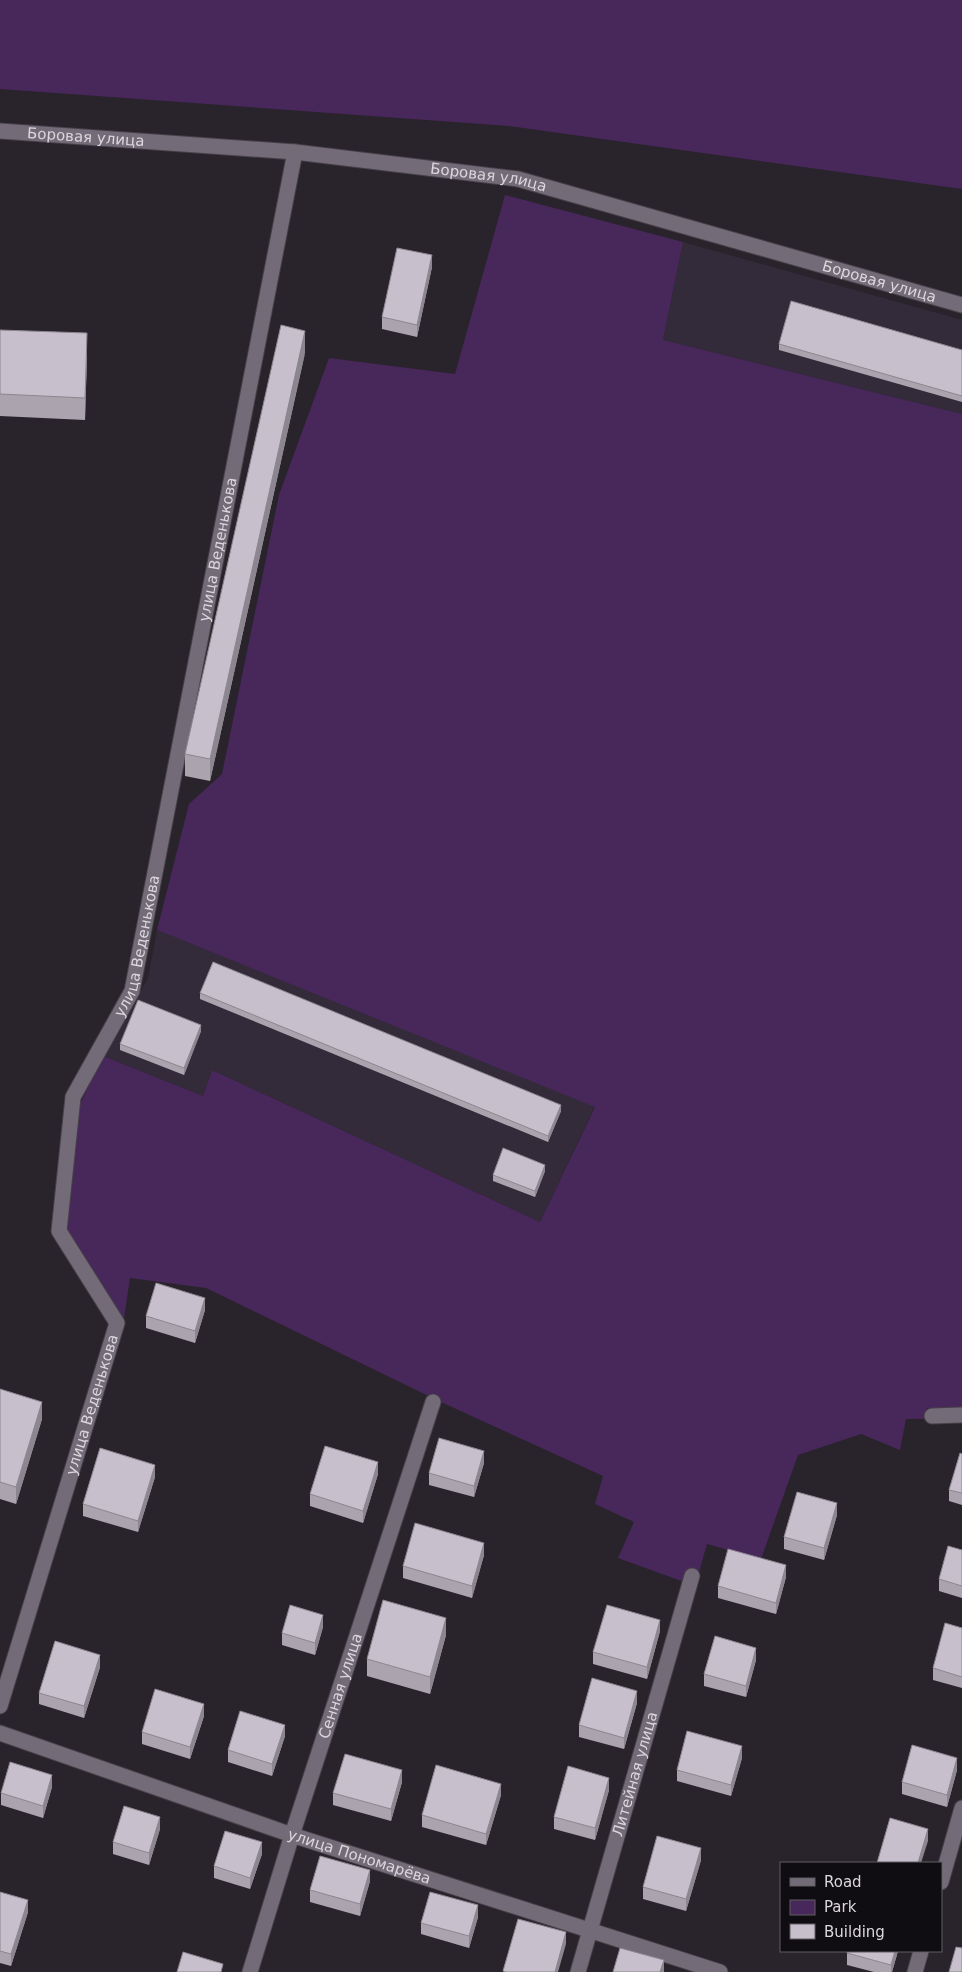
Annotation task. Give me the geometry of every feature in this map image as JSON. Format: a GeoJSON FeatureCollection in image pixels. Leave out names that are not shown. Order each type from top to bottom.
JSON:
{"type":"FeatureCollection","features":[{"type":"Feature","properties":{"kind":"street","name":"Боровая улица"},"geometry":{"type":"LineString","coordinates":[[0,131],[295,152],[518,180],[962,305]]}},
{"type":"Feature","properties":{"kind":"street","name":"улица Веденькова"},"geometry":{"type":"LineString","coordinates":[[0,1706],[117,1323],[59,1231],[72,1097],[132,991],[295,152]]}},
{"type":"Feature","properties":{"kind":"street","name":"Сенная улица"},"geometry":{"type":"LineString","coordinates":[[250,1972],[292,1835],[433,1402]]}},
{"type":"Feature","properties":{"kind":"street"},"geometry":{"type":"LineString","coordinates":[[932,1416],[962,1415]]}},
{"type":"Feature","properties":{"kind":"street","name":"Литейная улица"},"geometry":{"type":"LineString","coordinates":[[578,1972],[692,1576]]}},
{"type":"Feature","properties":{"kind":"street","name":"улица Пономарёва"},"geometry":{"type":"LineString","coordinates":[[0,1733],[292,1835],[720,1972]]}},
{"type":"Feature","properties":{"kind":"street"},"geometry":{"type":"LineString","coordinates":[[942,1878],[962,1808]]}},
{"type":"Feature","properties":{"kind":"street"},"geometry":{"type":"LineString","coordinates":[[915,1972],[921,1952]]}},
{"type":"Feature","properties":{"kind":"shaded area"},"geometry":{"type":"Polygon","coordinates":[[[683,242],[962,320],[962,414],[663,340],[683,242]]]}},
{"type":"Feature","properties":{"kind":"shaded area"},"geometry":{"type":"Polygon","coordinates":[[[157,930],[595,1106],[540,1222],[212,1070],[203,1096],[103,1056],[148,978],[157,930]]]}},
{"type":"Feature","properties":{"kind":"green space"},"geometry":{"type":"Polygon","coordinates":[[[0,0],[962,0],[962,189],[509,126],[0,89],[0,0]]]}},
{"type":"Feature","properties":{"kind":"green space"},"geometry":{"type":"Polygon","coordinates":[[[505,195],[683,242],[663,340],[962,414],[962,1408],[927,1408],[926,1419],[906,1419],[900,1450],[861,1434],[798,1455],[761,1559],[707,1544],[695,1586],[618,1558],[634,1522],[595,1504],[603,1476],[443,1403],[206,1288],[130,1278],[123,1325],[66,1227],[80,1104],[103,1056],[203,1096],[212,1070],[540,1222],[595,1107],[157,930],[189,804],[222,774],[279,495],[329,358],[455,374],[505,195]]]}},
{"type":"Feature","properties":{"kind":"building"},"geometry":{"type":"Polygon","coordinates":[[[397,248],[432,255],[417,325],[382,317],[397,248]]]}},
{"type":"Feature","properties":{"kind":"building"},"geometry":{"type":"Polygon","coordinates":[[[791,301],[962,350],[962,396],[779,344],[791,301]]]}},
{"type":"Feature","properties":{"kind":"building"},"geometry":{"type":"Polygon","coordinates":[[[281,325],[305,331],[210,759],[185,754],[281,325]]]}},
{"type":"Feature","properties":{"kind":"building"},"geometry":{"type":"Polygon","coordinates":[[[0,330],[87,333],[85,398],[0,394],[0,330]]]}},
{"type":"Feature","properties":{"kind":"building"},"geometry":{"type":"Polygon","coordinates":[[[213,962],[561,1105],[548,1136],[200,993],[213,962]]]}},
{"type":"Feature","properties":{"kind":"building"},"geometry":{"type":"Polygon","coordinates":[[[138,1000],[201,1025],[184,1068],[120,1044],[138,1000]]]}},
{"type":"Feature","properties":{"kind":"building"},"geometry":{"type":"Polygon","coordinates":[[[503,1148],[545,1165],[535,1191],[493,1175],[503,1148]]]}},
{"type":"Feature","properties":{"kind":"building"},"geometry":{"type":"Polygon","coordinates":[[[156,1283],[205,1298],[195,1331],[146,1316],[156,1283]]]}},
{"type":"Feature","properties":{"kind":"building"},"geometry":{"type":"Polygon","coordinates":[[[0,1389],[42,1402],[16,1487],[0,1482],[0,1389]]]}},
{"type":"Feature","properties":{"kind":"building"},"geometry":{"type":"Polygon","coordinates":[[[439,1438],[484,1451],[474,1486],[429,1473],[439,1438]]]}},
{"type":"Feature","properties":{"kind":"building"},"geometry":{"type":"Polygon","coordinates":[[[325,1446],[378,1462],[363,1511],[310,1494],[325,1446]]]}},
{"type":"Feature","properties":{"kind":"building"},"geometry":{"type":"Polygon","coordinates":[[[100,1448],[155,1465],[138,1521],[83,1504],[100,1448]]]}},
{"type":"Feature","properties":{"kind":"building"},"geometry":{"type":"Polygon","coordinates":[[[960,1453],[962,1454],[962,1493],[949,1490],[960,1453]]]}},
{"type":"Feature","properties":{"kind":"building"},"geometry":{"type":"Polygon","coordinates":[[[797,1492],[837,1503],[824,1548],[784,1537],[797,1492]]]}},
{"type":"Feature","properties":{"kind":"building"},"geometry":{"type":"Polygon","coordinates":[[[415,1523],[484,1543],[472,1586],[403,1566],[415,1523]]]}},
{"type":"Feature","properties":{"kind":"building"},"geometry":{"type":"Polygon","coordinates":[[[948,1546],[962,1550],[962,1586],[939,1579],[948,1546]]]}},
{"type":"Feature","properties":{"kind":"building"},"geometry":{"type":"Polygon","coordinates":[[[728,1549],[786,1565],[776,1603],[718,1586],[728,1549]]]}},
{"type":"Feature","properties":{"kind":"building"},"geometry":{"type":"Polygon","coordinates":[[[383,1600],[446,1618],[430,1677],[367,1659],[383,1600]]]}},
{"type":"Feature","properties":{"kind":"building"},"geometry":{"type":"Polygon","coordinates":[[[290,1605],[323,1615],[315,1643],[282,1633],[290,1605]]]}},
{"type":"Feature","properties":{"kind":"building"},"geometry":{"type":"Polygon","coordinates":[[[607,1605],[660,1620],[647,1667],[593,1652],[607,1605]]]}},
{"type":"Feature","properties":{"kind":"building"},"geometry":{"type":"Polygon","coordinates":[[[945,1623],[962,1628],[962,1677],[933,1668],[945,1623]]]}},
{"type":"Feature","properties":{"kind":"building"},"geometry":{"type":"Polygon","coordinates":[[[715,1636],[756,1648],[746,1686],[704,1674],[715,1636]]]}},
{"type":"Feature","properties":{"kind":"building"},"geometry":{"type":"Polygon","coordinates":[[[55,1641],[100,1655],[84,1706],[39,1693],[55,1641]]]}},
{"type":"Feature","properties":{"kind":"building"},"geometry":{"type":"Polygon","coordinates":[[[592,1678],[637,1691],[624,1738],[579,1725],[592,1678]]]}},
{"type":"Feature","properties":{"kind":"building"},"geometry":{"type":"Polygon","coordinates":[[[155,1689],[204,1704],[190,1747],[142,1732],[155,1689]]]}},
{"type":"Feature","properties":{"kind":"building"},"geometry":{"type":"Polygon","coordinates":[[[240,1711],[285,1725],[272,1764],[228,1750],[240,1711]]]}},
{"type":"Feature","properties":{"kind":"building"},"geometry":{"type":"Polygon","coordinates":[[[687,1731],[742,1746],[731,1785],[677,1770],[687,1731]]]}},
{"type":"Feature","properties":{"kind":"building"},"geometry":{"type":"Polygon","coordinates":[[[912,1745],[957,1758],[947,1795],[902,1782],[912,1745]]]}},
{"type":"Feature","properties":{"kind":"building"},"geometry":{"type":"Polygon","coordinates":[[[345,1754],[402,1770],[391,1809],[333,1793],[345,1754]]]}},
{"type":"Feature","properties":{"kind":"building"},"geometry":{"type":"Polygon","coordinates":[[[10,1762],[52,1775],[43,1806],[1,1793],[10,1762]]]}},
{"type":"Feature","properties":{"kind":"building"},"geometry":{"type":"Polygon","coordinates":[[[436,1765],[501,1784],[486,1834],[422,1815],[436,1765]]]}},
{"type":"Feature","properties":{"kind":"building"},"geometry":{"type":"Polygon","coordinates":[[[568,1766],[609,1778],[595,1828],[554,1817],[568,1766]]]}},
{"type":"Feature","properties":{"kind":"building"},"geometry":{"type":"Polygon","coordinates":[[[124,1806],[160,1817],[149,1853],[113,1842],[124,1806]]]}},
{"type":"Feature","properties":{"kind":"building"},"geometry":{"type":"Polygon","coordinates":[[[890,1818],[928,1829],[918,1862],[877,1862],[890,1818]]]}},
{"type":"Feature","properties":{"kind":"building"},"geometry":{"type":"Polygon","coordinates":[[[225,1831],[262,1842],[250,1878],[214,1866],[225,1831]]]}},
{"type":"Feature","properties":{"kind":"building"},"geometry":{"type":"Polygon","coordinates":[[[657,1836],[701,1848],[686,1899],[643,1887],[657,1836]]]}},
{"type":"Feature","properties":{"kind":"building"},"geometry":{"type":"Polygon","coordinates":[[[320,1856],[370,1870],[360,1904],[310,1890],[320,1856]]]}},
{"type":"Feature","properties":{"kind":"building"},"geometry":{"type":"Polygon","coordinates":[[[0,1892],[28,1900],[11,1954],[0,1951],[0,1892]]]}},
{"type":"Feature","properties":{"kind":"building"},"geometry":{"type":"Polygon","coordinates":[[[430,1892],[478,1905],[469,1936],[421,1923],[430,1892]]]}},
{"type":"Feature","properties":{"kind":"building"},"geometry":{"type":"Polygon","coordinates":[[[518,1919],[566,1932],[555,1972],[503,1971],[518,1919]]]}},
{"type":"Feature","properties":{"kind":"building"},"geometry":{"type":"Polygon","coordinates":[[[956,1947],[962,1948],[962,1972],[949,1972],[956,1947]]]}},
{"type":"Feature","properties":{"kind":"building"},"geometry":{"type":"Polygon","coordinates":[[[620,1948],[664,1960],[660,1972],[613,1972],[620,1948]]]}},
{"type":"Feature","properties":{"kind":"building"},"geometry":{"type":"Polygon","coordinates":[[[183,1952],[223,1964],[221,1972],[177,1972],[183,1952]]]}},
{"type":"Feature","properties":{"kind":"building"},"geometry":{"type":"Polygon","coordinates":[[[847,1952],[895,1952],[891,1965],[847,1952]]]}}]}
